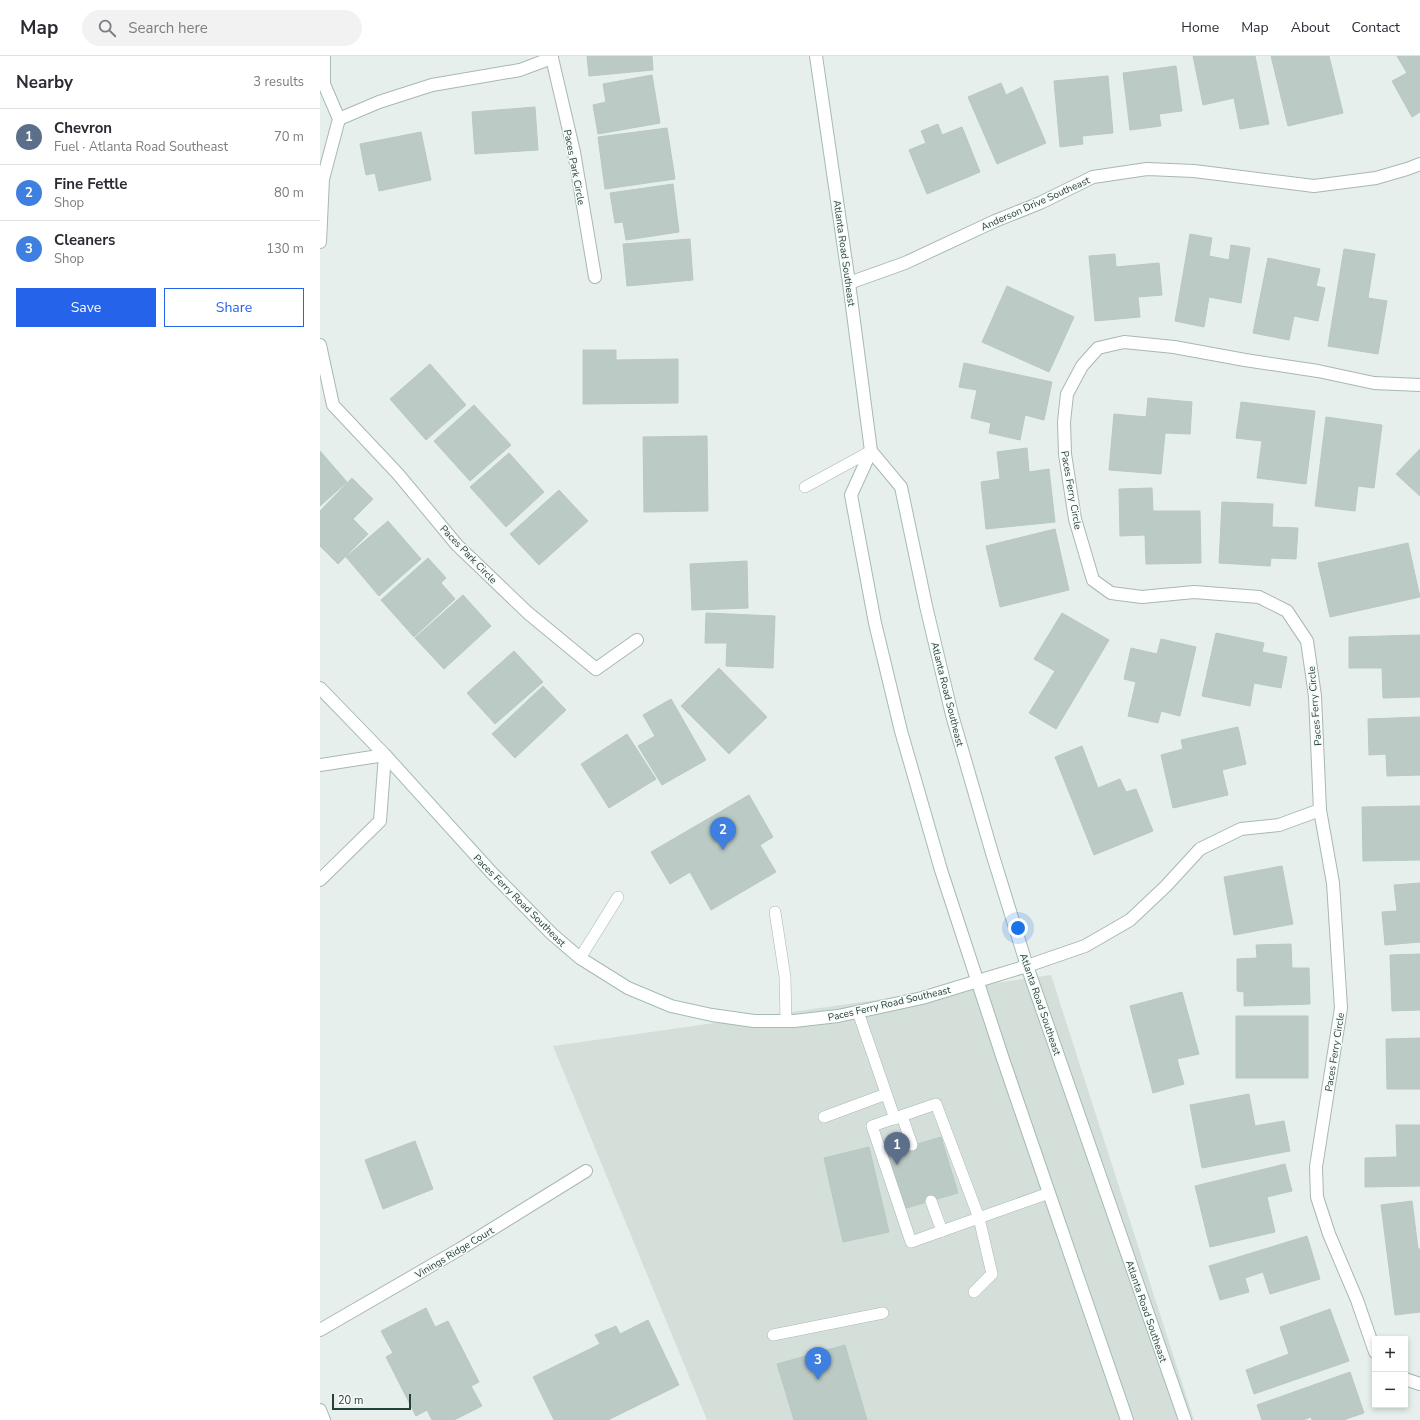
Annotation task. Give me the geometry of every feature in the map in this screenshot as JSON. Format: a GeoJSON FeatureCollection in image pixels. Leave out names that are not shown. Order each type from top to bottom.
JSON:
{"type":"FeatureCollection","features":[{"type":"Feature","properties":{"kind":"street"},"geometry":{"type":"LineString","coordinates":[[320,242],[323,179],[340,119],[324,84],[324,56]]}},
{"type":"Feature","properties":{"kind":"street","name":"Atlanta Road Southeast"},"geometry":{"type":"LineString","coordinates":[[816,56],[849,283],[871,451],[901,487],[926,606],[952,715],[992,853],[1027,966],[1185,1420]]}},
{"type":"Feature","properties":{"kind":"street","name":"Paces Park Circle"},"geometry":{"type":"LineString","coordinates":[[340,119],[379,102],[432,86],[520,70],[552,57],[574,152],[595,277]]}},
{"type":"Feature","properties":{"kind":"street","name":"Anderson Drive Southeast"},"geometry":{"type":"LineString","coordinates":[[849,283],[904,263],[995,221],[1040,203],[1093,177],[1155,169],[1194,171],[1314,186],[1376,178],[1420,164]]}},
{"type":"Feature","properties":{"kind":"street","name":"Paces Ferry Circle"},"geometry":{"type":"LineString","coordinates":[[1372,1343],[1357,1300],[1329,1234],[1317,1197],[1316,1167],[1341,1008],[1333,883],[1320,810],[1315,696],[1307,641],[1287,611],[1259,597],[1194,592],[1142,597],[1111,593],[1093,580],[1075,519],[1065,454],[1064,422],[1067,394],[1082,366],[1098,348],[1124,342],[1174,347],[1318,371],[1374,383],[1420,385]]}},
{"type":"Feature","properties":{"kind":"street","name":"Paces Park Circle"},"geometry":{"type":"LineString","coordinates":[[320,345],[324,389],[333,405],[398,474],[457,545],[528,613],[596,669],[637,640]]}},
{"type":"Feature","properties":{"kind":"street"},"geometry":{"type":"LineString","coordinates":[[871,451],[851,495],[875,623],[903,739],[941,870],[1127,1420]]}},
{"type":"Feature","properties":{"kind":"street","name":"Paces Ferry Road Southeast"},"geometry":{"type":"LineString","coordinates":[[320,688],[385,755],[491,872],[552,934],[580,958],[628,988],[671,1006],[712,1015],[754,1020],[786,1021],[838,1016],[922,998],[1027,966],[1085,946],[1130,920],[1166,886],[1200,849],[1241,829],[1279,825],[1320,810]]}},
{"type":"Feature","properties":{"kind":"street"},"geometry":{"type":"LineString","coordinates":[[320,764],[385,755],[380,821],[320,880]]}},
{"type":"Feature","properties":{"kind":"street","name":"Vinings Ridge Court"},"geometry":{"type":"LineString","coordinates":[[320,1330],[460,1249],[586,1171]]}},
{"type":"Feature","properties":{"kind":"street"},"geometry":{"type":"LineString","coordinates":[[1408,1380],[1420,1384]]}},
{"type":"Feature","properties":{"kind":"street"},"geometry":{"type":"LineString","coordinates":[[320,1410],[324,1420]]}},
{"type":"Feature","properties":{"kind":"lane"},"geometry":{"type":"LineString","coordinates":[[805,487],[871,451]]}},
{"type":"Feature","properties":{"kind":"lane"},"geometry":{"type":"LineString","coordinates":[[580,958],[618,897]]}},
{"type":"Feature","properties":{"kind":"lane"},"geometry":{"type":"LineString","coordinates":[[775,912],[785,977],[786,1021]]}},
{"type":"Feature","properties":{"kind":"lane"},"geometry":{"type":"LineString","coordinates":[[858,1012],[886,1094],[912,1145]]}},
{"type":"Feature","properties":{"kind":"lane"},"geometry":{"type":"LineString","coordinates":[[824,1117],[886,1094]]}},
{"type":"Feature","properties":{"kind":"lane"},"geometry":{"type":"LineString","coordinates":[[974,1292],[992,1274],[979,1218],[936,1104],[872,1126],[911,1242],[979,1218],[1049,1193]]}},
{"type":"Feature","properties":{"kind":"lane"},"geometry":{"type":"LineString","coordinates":[[931,1201],[942,1231]]}},
{"type":"Feature","properties":{"kind":"lane"},"geometry":{"type":"LineString","coordinates":[[773,1336],[883,1312]]}},
{"type":"Feature","properties":{"kind":"shaded area"},"geometry":{"type":"Polygon","coordinates":[[[1051,975],[1194,1420],[707,1420],[553,1046],[1051,975]]]}},
{"type":"Feature","properties":{"kind":"building"},"geometry":{"type":"Polygon","coordinates":[[[587,56],[652,56],[653,70],[589,76],[587,56]]]}},
{"type":"Feature","properties":{"kind":"building"},"geometry":{"type":"Polygon","coordinates":[[[1193,56],[1255,56],[1269,124],[1240,129],[1234,98],[1203,105],[1193,56]]]}},
{"type":"Feature","properties":{"kind":"building"},"geometry":{"type":"Polygon","coordinates":[[[1271,56],[1329,56],[1343,113],[1288,126],[1271,56]]]}},
{"type":"Feature","properties":{"kind":"building"},"geometry":{"type":"Polygon","coordinates":[[[1397,56],[1420,56],[1420,112],[1412,117],[1392,81],[1407,73],[1397,56]]]}},
{"type":"Feature","properties":{"kind":"building"},"geometry":{"type":"Polygon","coordinates":[[[1176,66],[1182,111],[1159,114],[1161,126],[1130,130],[1123,73],[1176,66]]]}},
{"type":"Feature","properties":{"kind":"building"},"geometry":{"type":"Polygon","coordinates":[[[652,75],[660,123],[598,134],[593,105],[606,102],[603,84],[652,75]]]}},
{"type":"Feature","properties":{"kind":"building"},"geometry":{"type":"Polygon","coordinates":[[[1108,76],[1113,133],[1082,136],[1083,144],[1060,147],[1054,81],[1108,76]]]}},
{"type":"Feature","properties":{"kind":"building"},"geometry":{"type":"Polygon","coordinates":[[[1001,83],[1006,95],[1022,87],[1046,143],[997,164],[968,97],[1001,83]]]}},
{"type":"Feature","properties":{"kind":"building"},"geometry":{"type":"Polygon","coordinates":[[[535,107],[538,150],[475,154],[472,112],[535,107]]]}},
{"type":"Feature","properties":{"kind":"building"},"geometry":{"type":"Polygon","coordinates":[[[938,124],[942,135],[962,127],[980,172],[927,194],[909,150],[926,143],[921,131],[938,124]]]}},
{"type":"Feature","properties":{"kind":"building"},"geometry":{"type":"Polygon","coordinates":[[[667,128],[675,179],[605,189],[598,137],[667,128]]]}},
{"type":"Feature","properties":{"kind":"building"},"geometry":{"type":"Polygon","coordinates":[[[421,132],[431,180],[379,191],[375,173],[366,175],[360,144],[421,132]]]}},
{"type":"Feature","properties":{"kind":"building"},"geometry":{"type":"Polygon","coordinates":[[[673,184],[679,232],[626,240],[623,222],[615,223],[610,193],[673,184]]]}},
{"type":"Feature","properties":{"kind":"building"},"geometry":{"type":"Polygon","coordinates":[[[1190,234],[1212,238],[1209,256],[1229,260],[1231,245],[1250,248],[1241,303],[1209,297],[1204,327],[1175,321],[1190,234]]]}},
{"type":"Feature","properties":{"kind":"building"},"geometry":{"type":"Polygon","coordinates":[[[690,239],[693,280],[627,286],[623,244],[690,239]]]}},
{"type":"Feature","properties":{"kind":"building"},"geometry":{"type":"Polygon","coordinates":[[[1344,249],[1375,254],[1368,298],[1387,301],[1378,354],[1328,346],[1344,249]]]}},
{"type":"Feature","properties":{"kind":"building"},"geometry":{"type":"Polygon","coordinates":[[[1115,254],[1116,267],[1159,263],[1162,295],[1138,297],[1140,317],[1095,321],[1089,256],[1115,254]]]}},
{"type":"Feature","properties":{"kind":"building"},"geometry":{"type":"Polygon","coordinates":[[[1268,258],[1320,269],[1316,286],[1325,288],[1318,321],[1294,316],[1289,340],[1253,333],[1268,258]]]}},
{"type":"Feature","properties":{"kind":"building"},"geometry":{"type":"Polygon","coordinates":[[[1007,286],[1074,317],[1049,372],[982,342],[1007,286]]]}},
{"type":"Feature","properties":{"kind":"building"},"geometry":{"type":"Polygon","coordinates":[[[583,350],[616,350],[616,360],[678,359],[678,403],[583,404],[583,350]]]}},
{"type":"Feature","properties":{"kind":"building"},"geometry":{"type":"Polygon","coordinates":[[[964,363],[1052,382],[1044,420],[1025,415],[1020,440],[989,433],[991,423],[971,418],[977,390],[959,387],[964,363]]]}},
{"type":"Feature","properties":{"kind":"building"},"geometry":{"type":"Polygon","coordinates":[[[430,364],[466,405],[426,440],[390,399],[430,364]]]}},
{"type":"Feature","properties":{"kind":"building"},"geometry":{"type":"Polygon","coordinates":[[[1148,398],[1192,402],[1190,434],[1165,433],[1161,474],[1109,470],[1114,414],[1146,417],[1148,398]]]}},
{"type":"Feature","properties":{"kind":"building"},"geometry":{"type":"Polygon","coordinates":[[[1241,402],[1315,411],[1306,484],[1257,478],[1262,441],[1236,438],[1241,402]]]}},
{"type":"Feature","properties":{"kind":"building"},"geometry":{"type":"Polygon","coordinates":[[[474,405],[511,445],[470,481],[434,441],[474,405]]]}},
{"type":"Feature","properties":{"kind":"building"},"geometry":{"type":"Polygon","coordinates":[[[1326,417],[1382,425],[1374,488],[1358,486],[1355,511],[1315,506],[1326,417]]]}},
{"type":"Feature","properties":{"kind":"building"},"geometry":{"type":"Polygon","coordinates":[[[707,436],[708,511],[644,512],[643,437],[707,436]]]}},
{"type":"Feature","properties":{"kind":"building"},"geometry":{"type":"Polygon","coordinates":[[[1027,448],[1029,472],[1049,469],[1055,522],[986,529],[981,482],[1000,479],[997,452],[1027,448]]]}},
{"type":"Feature","properties":{"kind":"building"},"geometry":{"type":"Polygon","coordinates":[[[1420,449],[1420,496],[1396,474],[1420,449]]]}},
{"type":"Feature","properties":{"kind":"building"},"geometry":{"type":"Polygon","coordinates":[[[320,451],[347,482],[320,506],[320,451]]]}},
{"type":"Feature","properties":{"kind":"building"},"geometry":{"type":"Polygon","coordinates":[[[509,453],[544,492],[506,527],[470,487],[509,453]]]}},
{"type":"Feature","properties":{"kind":"building"},"geometry":{"type":"Polygon","coordinates":[[[352,478],[373,499],[353,519],[368,534],[338,564],[320,546],[320,511],[352,478]]]}},
{"type":"Feature","properties":{"kind":"building"},"geometry":{"type":"Polygon","coordinates":[[[1152,488],[1153,511],[1200,511],[1201,563],[1146,564],[1145,535],[1120,536],[1119,489],[1152,488]]]}},
{"type":"Feature","properties":{"kind":"building"},"geometry":{"type":"Polygon","coordinates":[[[559,490],[588,521],[539,565],[510,534],[559,490]]]}},
{"type":"Feature","properties":{"kind":"building"},"geometry":{"type":"Polygon","coordinates":[[[1222,502],[1273,504],[1272,527],[1298,528],[1296,559],[1271,558],[1270,566],[1219,563],[1222,502]]]}},
{"type":"Feature","properties":{"kind":"building"},"geometry":{"type":"Polygon","coordinates":[[[388,521],[421,559],[379,596],[346,557],[388,521]]]}},
{"type":"Feature","properties":{"kind":"building"},"geometry":{"type":"Polygon","coordinates":[[[1055,529],[1069,590],[1000,607],[986,546],[1055,529]]]}},
{"type":"Feature","properties":{"kind":"building"},"geometry":{"type":"Polygon","coordinates":[[[1408,543],[1420,597],[1330,617],[1318,563],[1408,543]]]}},
{"type":"Feature","properties":{"kind":"building"},"geometry":{"type":"Polygon","coordinates":[[[428,558],[446,578],[441,583],[455,599],[414,637],[381,600],[428,558]]]}},
{"type":"Feature","properties":{"kind":"building"},"geometry":{"type":"Polygon","coordinates":[[[747,561],[748,608],[692,610],[690,564],[747,561]]]}},
{"type":"Feature","properties":{"kind":"building"},"geometry":{"type":"Polygon","coordinates":[[[463,595],[491,626],[444,669],[415,638],[463,595]]]}},
{"type":"Feature","properties":{"kind":"building"},"geometry":{"type":"Polygon","coordinates":[[[706,613],[775,616],[773,668],[726,666],[727,643],[705,643],[706,613]]]}},
{"type":"Feature","properties":{"kind":"building"},"geometry":{"type":"Polygon","coordinates":[[[1062,613],[1109,640],[1056,729],[1029,713],[1055,671],[1034,659],[1062,613]]]}},
{"type":"Feature","properties":{"kind":"building"},"geometry":{"type":"Polygon","coordinates":[[[1216,633],[1264,643],[1262,652],[1287,657],[1281,688],[1254,683],[1250,706],[1202,696],[1216,633]]]}},
{"type":"Feature","properties":{"kind":"building"},"geometry":{"type":"Polygon","coordinates":[[[1420,635],[1420,697],[1383,698],[1382,668],[1349,668],[1349,637],[1420,635]]]}},
{"type":"Feature","properties":{"kind":"building"},"geometry":{"type":"Polygon","coordinates":[[[1161,639],[1196,647],[1180,716],[1161,711],[1158,723],[1128,716],[1136,682],[1124,679],[1131,648],[1157,654],[1161,639]]]}},
{"type":"Feature","properties":{"kind":"building"},"geometry":{"type":"Polygon","coordinates":[[[514,651],[543,682],[495,724],[467,693],[514,651]]]}},
{"type":"Feature","properties":{"kind":"building"},"geometry":{"type":"Polygon","coordinates":[[[719,668],[767,717],[729,754],[681,706],[719,668]]]}},
{"type":"Feature","properties":{"kind":"building"},"geometry":{"type":"Polygon","coordinates":[[[543,686],[566,710],[515,758],[492,734],[543,686]]]}},
{"type":"Feature","properties":{"kind":"building"},"geometry":{"type":"Polygon","coordinates":[[[671,699],[706,760],[662,785],[638,746],[655,736],[643,715],[671,699]]]}},
{"type":"Feature","properties":{"kind":"building"},"geometry":{"type":"Polygon","coordinates":[[[1420,717],[1420,775],[1387,776],[1386,754],[1369,755],[1368,719],[1420,717]]]}},
{"type":"Feature","properties":{"kind":"building"},"geometry":{"type":"Polygon","coordinates":[[[1238,727],[1246,764],[1222,770],[1228,795],[1173,808],[1161,755],[1183,749],[1181,740],[1238,727]]]}},
{"type":"Feature","properties":{"kind":"building"},"geometry":{"type":"Polygon","coordinates":[[[627,734],[656,779],[609,808],[581,764],[627,734]]]}},
{"type":"Feature","properties":{"kind":"building"},"geometry":{"type":"Polygon","coordinates":[[[1082,746],[1098,788],[1120,779],[1126,792],[1136,789],[1153,831],[1094,855],[1055,757],[1082,746]]]}},
{"type":"Feature","properties":{"kind":"building"},"geometry":{"type":"Polygon","coordinates":[[[749,795],[773,837],[760,845],[776,872],[711,910],[690,872],[670,884],[651,852],[749,795]]]}},
{"type":"Feature","properties":{"kind":"building"},"geometry":{"type":"Polygon","coordinates":[[[1420,806],[1420,860],[1363,861],[1362,807],[1420,806]]]}},
{"type":"Feature","properties":{"kind":"building"},"geometry":{"type":"Polygon","coordinates":[[[1282,866],[1293,924],[1234,935],[1224,877],[1282,866]]]}},
{"type":"Feature","properties":{"kind":"building"},"geometry":{"type":"Polygon","coordinates":[[[1420,883],[1420,942],[1385,945],[1382,912],[1397,911],[1394,885],[1420,883]]]}},
{"type":"Feature","properties":{"kind":"building"},"geometry":{"type":"Polygon","coordinates":[[[1291,944],[1292,968],[1309,968],[1310,1004],[1244,1006],[1244,992],[1237,991],[1237,959],[1257,958],[1256,945],[1291,944]]]}},
{"type":"Feature","properties":{"kind":"building"},"geometry":{"type":"Polygon","coordinates":[[[1420,954],[1420,1010],[1392,1011],[1390,955],[1420,954]]]}},
{"type":"Feature","properties":{"kind":"building"},"geometry":{"type":"Polygon","coordinates":[[[1182,992],[1199,1054],[1177,1059],[1184,1084],[1153,1093],[1130,1006],[1182,992]]]}},
{"type":"Feature","properties":{"kind":"building"},"geometry":{"type":"Polygon","coordinates":[[[1236,1016],[1308,1016],[1308,1078],[1236,1078],[1236,1016]]]}},
{"type":"Feature","properties":{"kind":"building"},"geometry":{"type":"Polygon","coordinates":[[[1420,1038],[1420,1089],[1387,1089],[1386,1039],[1420,1038]]]}},
{"type":"Feature","properties":{"kind":"building"},"geometry":{"type":"Polygon","coordinates":[[[1249,1094],[1255,1126],[1284,1121],[1290,1151],[1202,1168],[1190,1105],[1249,1094]]]}},
{"type":"Feature","properties":{"kind":"building"},"geometry":{"type":"Polygon","coordinates":[[[1396,1125],[1420,1125],[1420,1186],[1365,1187],[1365,1158],[1397,1157],[1396,1125]]]}},
{"type":"Feature","properties":{"kind":"building"},"geometry":{"type":"Polygon","coordinates":[[[941,1137],[958,1193],[903,1209],[887,1153],[941,1137]]]}},
{"type":"Feature","properties":{"kind":"building"},"geometry":{"type":"Polygon","coordinates":[[[415,1141],[433,1189],[383,1209],[365,1160],[415,1141]]]}},
{"type":"Feature","properties":{"kind":"building"},"geometry":{"type":"Polygon","coordinates":[[[869,1147],[889,1232],[843,1242],[824,1158],[869,1147]]]}},
{"type":"Feature","properties":{"kind":"building"},"geometry":{"type":"Polygon","coordinates":[[[1285,1164],[1292,1191],[1267,1197],[1275,1232],[1210,1247],[1195,1186],[1285,1164]]]}},
{"type":"Feature","properties":{"kind":"building"},"geometry":{"type":"Polygon","coordinates":[[[1412,1201],[1418,1249],[1420,1249],[1420,1312],[1395,1315],[1381,1205],[1412,1201]]]}},
{"type":"Feature","properties":{"kind":"building"},"geometry":{"type":"Polygon","coordinates":[[[1307,1236],[1320,1279],[1270,1294],[1263,1272],[1245,1278],[1249,1292],[1220,1300],[1209,1266],[1307,1236]]]}},
{"type":"Feature","properties":{"kind":"building"},"geometry":{"type":"Polygon","coordinates":[[[426,1308],[435,1327],[448,1321],[479,1382],[471,1386],[482,1406],[454,1420],[432,1420],[427,1410],[416,1416],[386,1357],[393,1353],[381,1331],[426,1308]]]}},
{"type":"Feature","properties":{"kind":"building"},"geometry":{"type":"Polygon","coordinates":[[[1330,1309],[1349,1361],[1254,1394],[1246,1370],[1289,1354],[1280,1327],[1330,1309]]]}},
{"type":"Feature","properties":{"kind":"building"},"geometry":{"type":"Polygon","coordinates":[[[648,1320],[679,1385],[608,1420],[554,1420],[533,1377],[600,1344],[595,1335],[616,1326],[620,1334],[648,1320]]]}},
{"type":"Feature","properties":{"kind":"building"},"geometry":{"type":"Polygon","coordinates":[[[845,1345],[867,1420],[794,1420],[777,1364],[845,1345]]]}},
{"type":"Feature","properties":{"kind":"building"},"geometry":{"type":"Polygon","coordinates":[[[1350,1372],[1364,1413],[1343,1420],[1312,1420],[1311,1417],[1303,1420],[1262,1420],[1257,1405],[1350,1372]]]}},
{"type":"Feature","properties":{"kind":"place","name":"Fine Fettle"},"geometry":{"type":"Point","coordinates":[723,850]}},
{"type":"Feature","properties":{"kind":"place","name":"Chevron"},"geometry":{"type":"Point","coordinates":[897,1165]}},
{"type":"Feature","properties":{"kind":"place","name":"Cleaners"},"geometry":{"type":"Point","coordinates":[818,1380]}}]}
